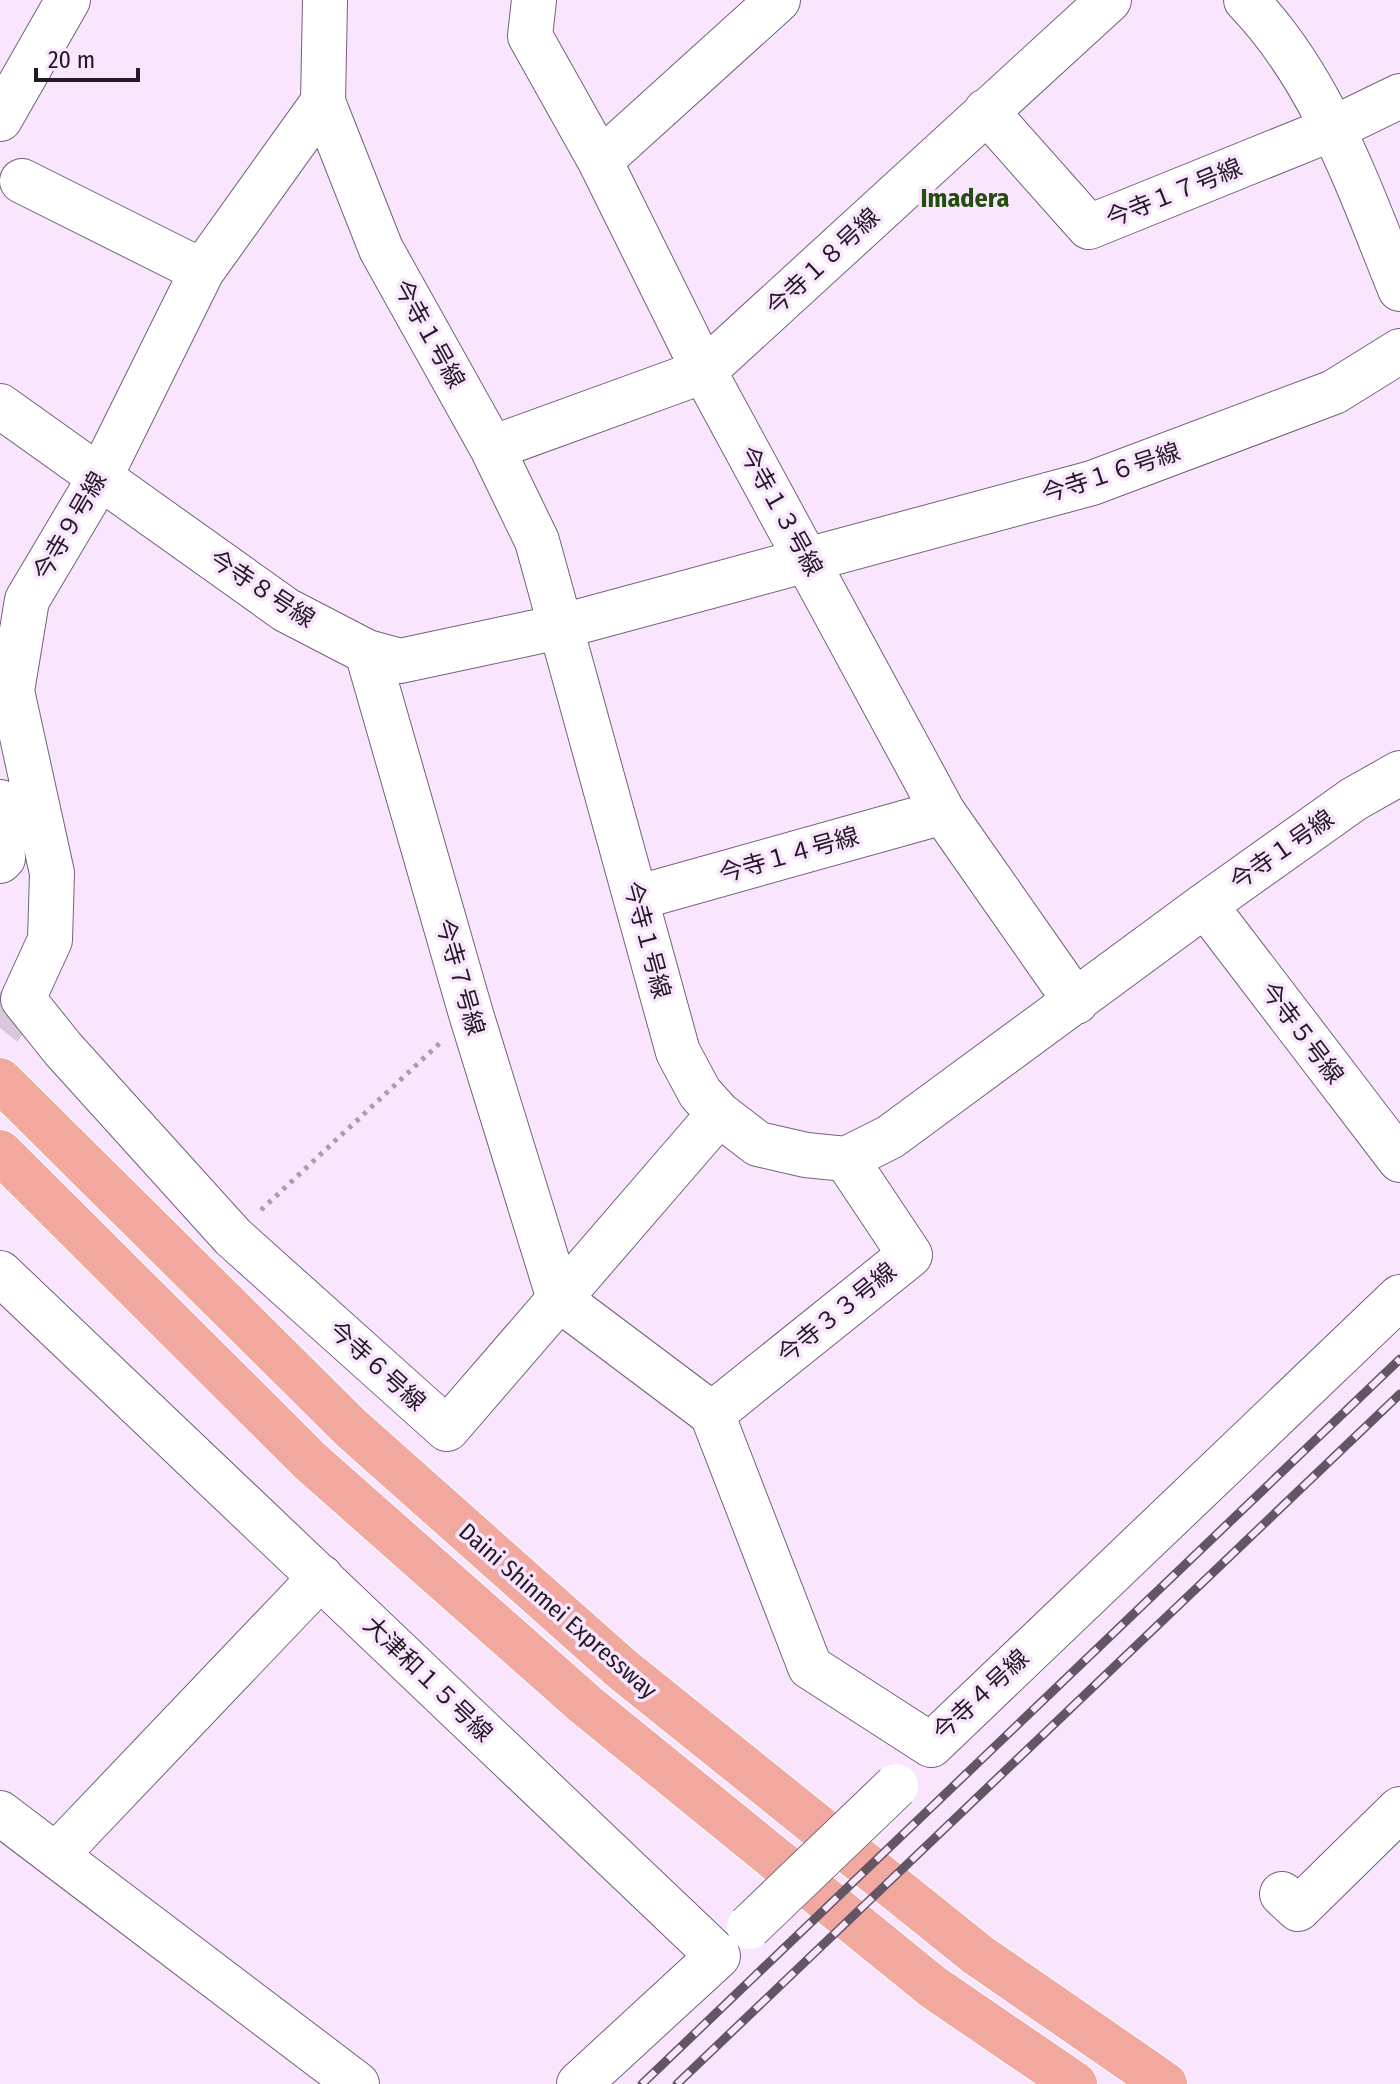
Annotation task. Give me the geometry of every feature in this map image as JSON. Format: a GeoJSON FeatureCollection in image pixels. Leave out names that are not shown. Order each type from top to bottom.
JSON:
{"type":"FeatureCollection","features":[{"type":"Feature","properties":{"kind":"highway","name":"Daini Shinmei Expressway"},"geometry":{"type":"LineString","coordinates":[[0,1080],[351,1428],[622,1669],[978,1955],[1165,2084]]}},
{"type":"Feature","properties":{"kind":"highway"},"geometry":{"type":"LineString","coordinates":[[0,1152],[310,1461],[586,1705],[933,1987],[1075,2084]]}},
{"type":"Feature","properties":{"kind":"street"},"geometry":{"type":"LineString","coordinates":[[0,119],[12,75],[68,0]]}},
{"type":"Feature","properties":{"kind":"street","name":"今寺１号線"},"geometry":{"type":"LineString","coordinates":[[325,0],[323,102],[381,249],[492,448],[537,541],[678,1052],[700,1093],[719,1114],[758,1144],[806,1155],[846,1159],[890,1137],[1205,905],[1354,799],[1400,773]]}},
{"type":"Feature","properties":{"kind":"street","name":"今寺１３号線"},"geometry":{"type":"LineString","coordinates":[[534,0],[530,36],[600,161],[704,371],[943,812],[1076,1002]]}},
{"type":"Feature","properties":{"kind":"street"},"geometry":{"type":"LineString","coordinates":[[600,161],[778,0]]}},
{"type":"Feature","properties":{"kind":"street","name":"今寺１８号線"},"geometry":{"type":"LineString","coordinates":[[492,448],[704,371],[1109,0]]}},
{"type":"Feature","properties":{"kind":"street"},"geometry":{"type":"LineString","coordinates":[[1246,0],[1273,28],[1334,128],[1400,289]]}},
{"type":"Feature","properties":{"kind":"street","name":"今寺１７号線"},"geometry":{"type":"LineString","coordinates":[[986,111],[1089,227],[1334,128],[1400,96]]}},
{"type":"Feature","properties":{"kind":"street","name":"今寺９号線"},"geometry":{"type":"LineString","coordinates":[[23,999],[50,940],[52,873],[6,709],[27,600],[100,477],[202,271],[323,102]]}},
{"type":"Feature","properties":{"kind":"street"},"geometry":{"type":"LineString","coordinates":[[22,181],[202,271]]}},
{"type":"Feature","properties":{"kind":"street","name":"今寺１６号線"},"geometry":{"type":"LineString","coordinates":[[559,627],[1092,483],[1334,392],[1400,351]]}},
{"type":"Feature","properties":{"kind":"street","name":"今寺８号線"},"geometry":{"type":"LineString","coordinates":[[0,406],[286,610],[367,652],[400,661],[559,627]]}},
{"type":"Feature","properties":{"kind":"street","name":"今寺７号線"},"geometry":{"type":"LineString","coordinates":[[367,652],[471,1014],[559,1299]]}},
{"type":"Feature","properties":{"kind":"street"},"geometry":{"type":"LineString","coordinates":[[0,802],[3,858],[0,861]]}},
{"type":"Feature","properties":{"kind":"street","name":"今寺１４号線"},"geometry":{"type":"LineString","coordinates":[[636,898],[943,812]]}},
{"type":"Feature","properties":{"kind":"street","name":"今寺５号線"},"geometry":{"type":"LineString","coordinates":[[1205,905],[1400,1160]]}},
{"type":"Feature","properties":{"kind":"street","name":"今寺６号線"},"geometry":{"type":"LineString","coordinates":[[23,999],[63,1049],[233,1237],[447,1429],[719,1114]]}},
{"type":"Feature","properties":{"kind":"street","name":"今寺３３号線"},"geometry":{"type":"LineString","coordinates":[[712,1414],[910,1255],[846,1159]]}},
{"type":"Feature","properties":{"kind":"street","name":"大津和１５号線"},"geometry":{"type":"LineString","coordinates":[[0,1273],[321,1577],[733,1942]]}},
{"type":"Feature","properties":{"kind":"street","name":"今寺４号線"},"geometry":{"type":"LineString","coordinates":[[712,1414],[810,1667],[931,1745],[1400,1297]]}},
{"type":"Feature","properties":{"kind":"street"},"geometry":{"type":"LineString","coordinates":[[559,1299],[712,1414]]}},
{"type":"Feature","properties":{"kind":"street"},"geometry":{"type":"LineString","coordinates":[[56,1855],[321,1577]]}},
{"type":"Feature","properties":{"kind":"street"},"geometry":{"type":"LineString","coordinates":[[579,2084],[896,1786],[931,1745]]}},
{"type":"Feature","properties":{"kind":"street"},"geometry":{"type":"LineString","coordinates":[[1282,1894],[1298,1909],[1400,1809]]}},
{"type":"Feature","properties":{"kind":"street"},"geometry":{"type":"LineString","coordinates":[[0,1813],[357,2084]]}},
{"type":"Feature","properties":{"kind":"path"},"geometry":{"type":"LineString","coordinates":[[233,1237],[471,1014]]}},
{"type":"Feature","properties":{"kind":"tunnel"},"geometry":{"type":"LineString","coordinates":[[0,1028],[23,999]]}},
{"type":"Feature","properties":{"kind":"railway"},"geometry":{"type":"LineString","coordinates":[[642,2084],[1400,1359]]}},
{"type":"Feature","properties":{"kind":"railway"},"geometry":{"type":"LineString","coordinates":[[677,2084],[1400,1394]]}},
{"type":"Feature","properties":{"kind":"district","name":"Imadera"},"geometry":{"type":"Point","coordinates":[965,198]}}]}
